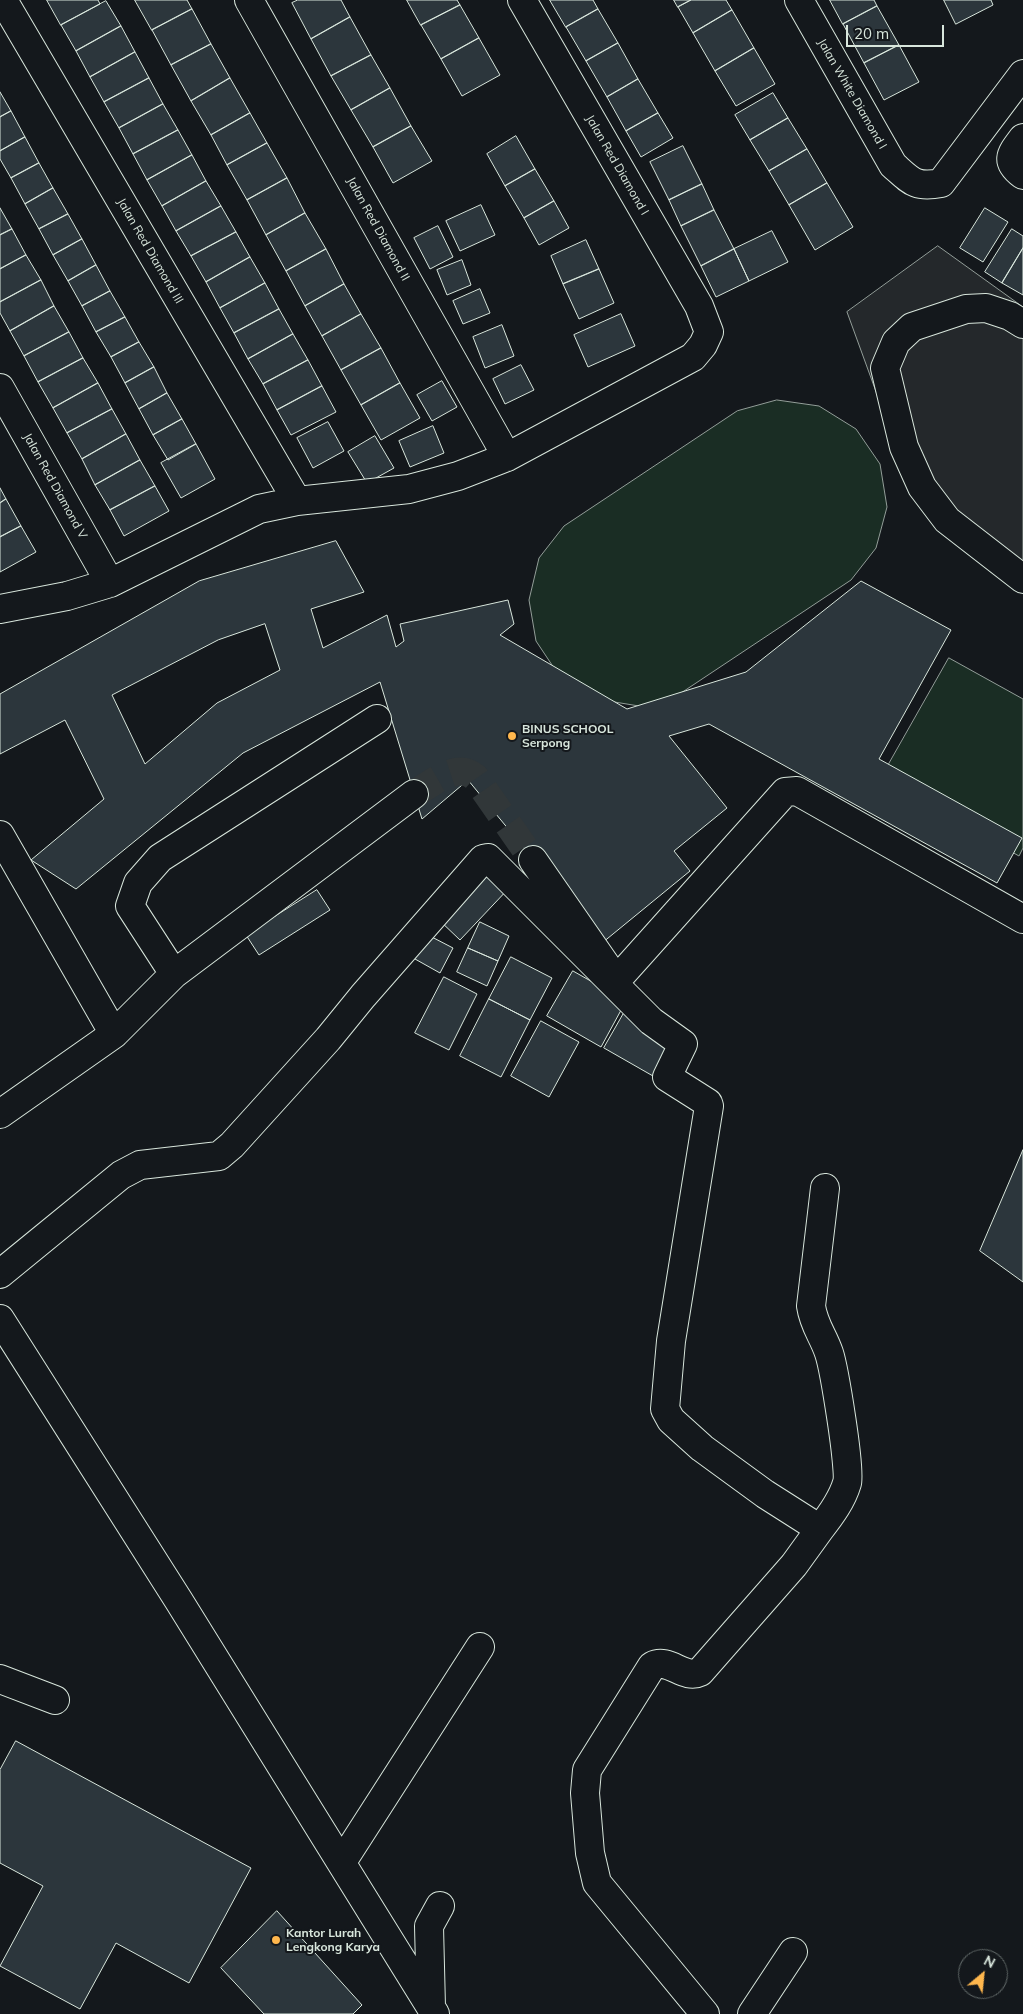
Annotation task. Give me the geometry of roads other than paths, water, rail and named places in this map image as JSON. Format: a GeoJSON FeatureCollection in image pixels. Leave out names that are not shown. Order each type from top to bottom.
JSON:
{"type":"FeatureCollection","features":[{"type":"Feature","properties":{"kind":"street","name":"Jalan Red Diamond III"},"geometry":{"type":"LineString","coordinates":[[4,0],[297,501]]}},
{"type":"Feature","properties":{"kind":"street","name":"Jalan Red Diamond II"},"geometry":{"type":"LineString","coordinates":[[249,0],[507,457]]}},
{"type":"Feature","properties":{"kind":"street","name":"Jalan Red Diamond I"},"geometry":{"type":"LineString","coordinates":[[507,457],[693,356],[703,345],[709,332],[699,306],[522,0]]}},
{"type":"Feature","properties":{"kind":"street","name":"Jalan White Diamond I"},"geometry":{"type":"LineString","coordinates":[[799,0],[893,165],[913,183],[926,186],[941,183],[1023,74]]}},
{"type":"Feature","properties":{"kind":"street"},"geometry":{"type":"LineString","coordinates":[[1018,171],[1010,159],[1012,152],[1023,138]]}},
{"type":"Feature","properties":{"kind":"street"},"geometry":{"type":"LineString","coordinates":[[1023,324],[1010,316],[986,308],[966,309],[912,327],[896,342],[885,368],[904,447],[922,488],[947,520],[1023,579]]}},
{"type":"Feature","properties":{"kind":"street","name":"Jalan Red Diamond V"},"geometry":{"type":"LineString","coordinates":[[0,388],[110,583]]}},
{"type":"Feature","properties":{"kind":"street"},"geometry":{"type":"LineString","coordinates":[[0,609],[67,596],[110,583],[260,509],[297,501],[409,489],[458,476],[507,457]]}},
{"type":"Feature","properties":{"kind":"street"},"geometry":{"type":"LineString","coordinates":[[174,974],[130,906],[138,883],[160,858],[377,719]]}},
{"type":"Feature","properties":{"kind":"street"},"geometry":{"type":"LineString","coordinates":[[533,860],[612,974],[617,976],[622,974],[785,792],[796,791],[1023,918]]}},
{"type":"Feature","properties":{"kind":"street"},"geometry":{"type":"LineString","coordinates":[[0,1114],[114,1034],[174,974],[414,794]]}},
{"type":"Feature","properties":{"kind":"street"},"geometry":{"type":"LineString","coordinates":[[0,835],[114,1034]]}},
{"type":"Feature","properties":{"kind":"street"},"geometry":{"type":"LineString","coordinates":[[0,1274],[121,1175],[140,1165],[219,1156],[232,1146],[328,1039],[363,996],[484,860],[488,858],[651,1022],[683,1044],[667,1077],[708,1102],[708,1106],[671,1341],[665,1409],[671,1420],[702,1448],[765,1494],[820,1529]]}},
{"type":"Feature","properties":{"kind":"street"},"geometry":{"type":"LineString","coordinates":[[705,2014],[597,1883],[590,1853],[585,1792],[587,1770],[652,1666],[663,1663],[689,1674],[695,1675],[700,1672],[794,1565],[834,1510],[848,1482],[833,1371],[829,1352],[814,1324],[811,1306],[825,1188]]}},
{"type":"Feature","properties":{"kind":"street"},"geometry":{"type":"LineString","coordinates":[[0,1319],[342,1862],[431,2012]]}},
{"type":"Feature","properties":{"kind":"street"},"geometry":{"type":"LineString","coordinates":[[342,1862],[480,1647]]}},
{"type":"Feature","properties":{"kind":"street"},"geometry":{"type":"LineString","coordinates":[[0,1679],[55,1700]]}},
{"type":"Feature","properties":{"kind":"street"},"geometry":{"type":"LineString","coordinates":[[431,2012],[429,1926],[440,1906]]}},
{"type":"Feature","properties":{"kind":"street"},"geometry":{"type":"LineString","coordinates":[[752,2014],[793,1952]]}},
{"type":"Feature","properties":{"kind":"tunnel"},"geometry":{"type":"LineString","coordinates":[[414,794],[444,776],[452,773],[468,773],[475,777],[533,860]]}},
{"type":"Feature","properties":{"kind":"place","name":"BINUS SCHOOL Serpong"},"geometry":{"type":"Point","coordinates":[512,736]}},
{"type":"Feature","properties":{"kind":"place","name":"Kantor Lurah Lengkong Karya"},"geometry":{"type":"Point","coordinates":[276,1940]}}]}
